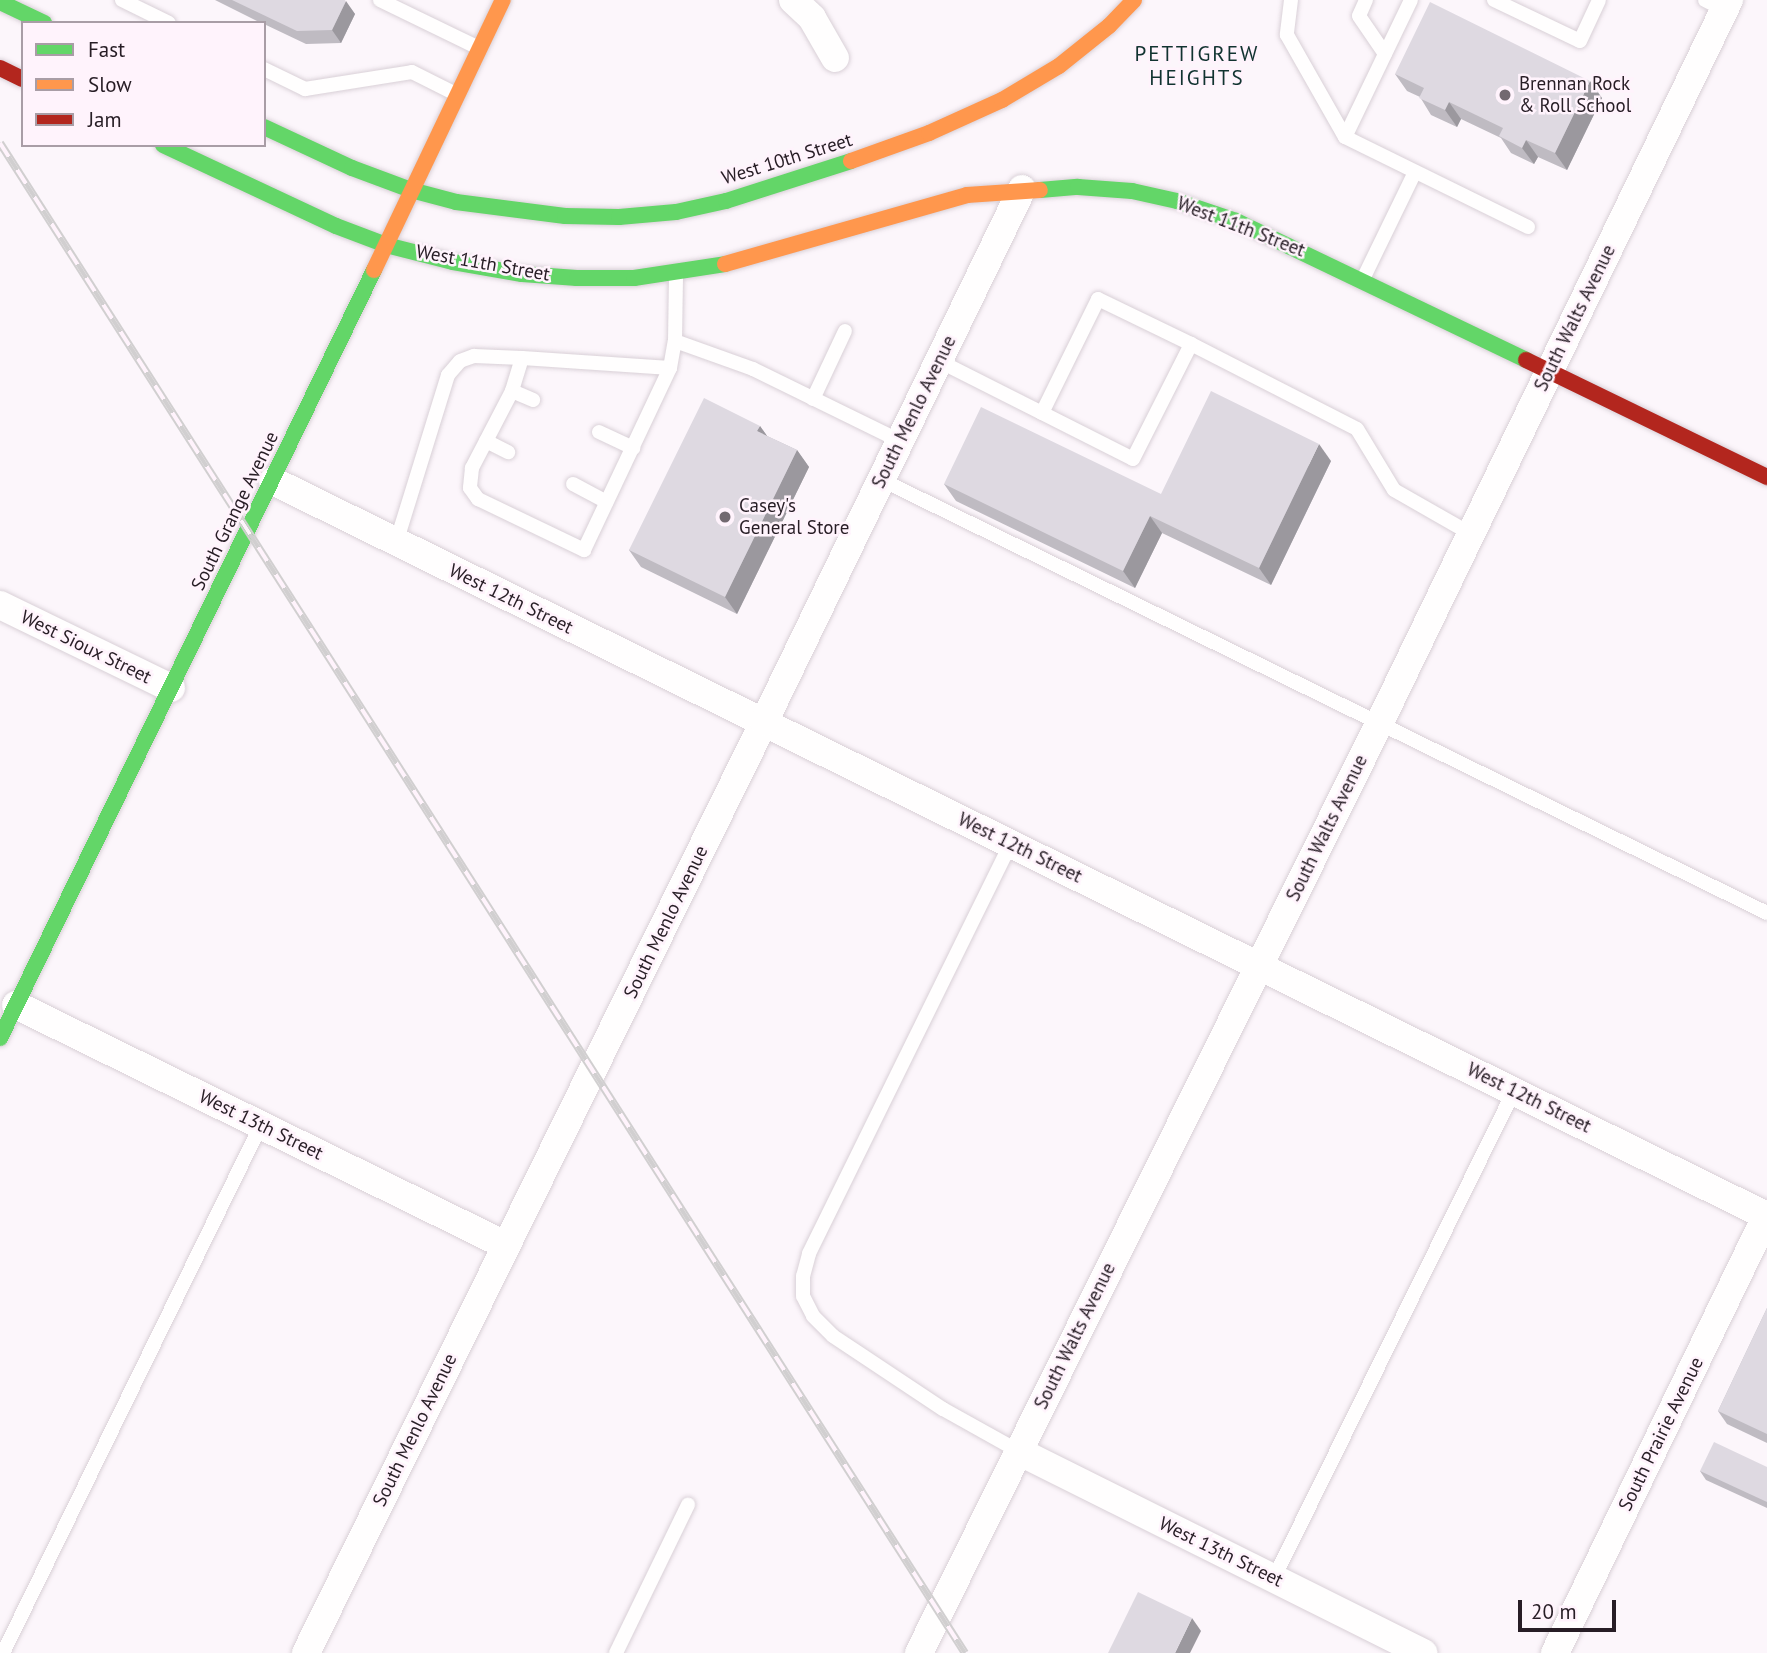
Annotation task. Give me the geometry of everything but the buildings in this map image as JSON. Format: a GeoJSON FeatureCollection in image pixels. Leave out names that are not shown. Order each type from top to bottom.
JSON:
{"type":"FeatureCollection","features":[{"type":"Feature","properties":{"kind":"main road","name":"South Grange Avenue"},"geometry":{"type":"LineString","coordinates":[[0,1038],[273,481],[503,0]]}},
{"type":"Feature","properties":{"kind":"main road","name":"West 10th Street"},"geometry":{"type":"LineString","coordinates":[[411,190],[456,202],[565,216],[619,217],[676,212],[726,201],[917,138],[1002,100],[1059,66],[1109,26],[1134,0]]}},
{"type":"Feature","properties":{"kind":"main road"},"geometry":{"type":"LineString","coordinates":[[0,2],[40,21]]}},
{"type":"Feature","properties":{"kind":"main road"},"geometry":{"type":"LineString","coordinates":[[0,68],[21,78]]}},
{"type":"Feature","properties":{"kind":"main road"},"geometry":{"type":"LineString","coordinates":[[266,128],[352,168],[411,190]]}},
{"type":"Feature","properties":{"kind":"main road"},"geometry":{"type":"LineString","coordinates":[[167,147],[336,226],[386,244]]}},
{"type":"Feature","properties":{"kind":"main road","name":"West 11th Street"},"geometry":{"type":"LineString","coordinates":[[386,244],[453,262],[522,274],[634,278],[757,256],[967,195],[1078,187],[1132,191],[1177,201],[1236,221],[1767,477]]}},
{"type":"Feature","properties":{"kind":"street"},"geometry":{"type":"LineString","coordinates":[[793,0],[812,18],[835,58]]}},
{"type":"Feature","properties":{"kind":"street","name":"South Walts Avenue"},"geometry":{"type":"LineString","coordinates":[[919,1653],[1380,722],[1549,372],[1720,3]]}},
{"type":"Feature","properties":{"kind":"street","name":"South Menlo Avenue"},"geometry":{"type":"LineString","coordinates":[[306,1653],[765,722],[1023,189]]}},
{"type":"Feature","properties":{"kind":"street","name":"West 12th Street"},"geometry":{"type":"LineString","coordinates":[[273,481],[1767,1216]]}},
{"type":"Feature","properties":{"kind":"street","name":"West Sioux Street"},"geometry":{"type":"LineString","coordinates":[[0,605],[172,688]]}},
{"type":"Feature","properties":{"kind":"street","name":"West 13th Street"},"geometry":{"type":"LineString","coordinates":[[16,1005],[505,1245]]}},
{"type":"Feature","properties":{"kind":"street","name":"South Prairie Avenue"},"geometry":{"type":"LineString","coordinates":[[1555,1653],[1767,1216]]}},
{"type":"Feature","properties":{"kind":"street","name":"West 13th Street"},"geometry":{"type":"LineString","coordinates":[[1018,1451],[1424,1653]]}},
{"type":"Feature","properties":{"kind":"lane"},"geometry":{"type":"LineString","coordinates":[[122,0],[165,21]]}},
{"type":"Feature","properties":{"kind":"lane"},"geometry":{"type":"LineString","coordinates":[[380,0],[480,49]]}},
{"type":"Feature","properties":{"kind":"lane"},"geometry":{"type":"LineString","coordinates":[[1291,0],[1287,35],[1345,137],[1528,227]]}},
{"type":"Feature","properties":{"kind":"lane"},"geometry":{"type":"LineString","coordinates":[[1366,0],[1359,16],[1385,54]]}},
{"type":"Feature","properties":{"kind":"lane"},"geometry":{"type":"LineString","coordinates":[[1345,137],[1411,0]]}},
{"type":"Feature","properties":{"kind":"lane"},"geometry":{"type":"LineString","coordinates":[[1495,0],[1580,41],[1600,0]]}},
{"type":"Feature","properties":{"kind":"lane"},"geometry":{"type":"LineString","coordinates":[[266,70],[305,89],[412,72],[457,95]]}},
{"type":"Feature","properties":{"kind":"lane"},"geometry":{"type":"LineString","coordinates":[[1362,280],[1415,172]]}},
{"type":"Feature","properties":{"kind":"lane"},"geometry":{"type":"LineString","coordinates":[[522,358],[512,391],[472,468],[470,488],[478,499],[584,550],[670,369],[677,272]]}},
{"type":"Feature","properties":{"kind":"lane"},"geometry":{"type":"LineString","coordinates":[[1042,413],[1098,299],[1357,429],[1394,490],[1471,534]]}},
{"type":"Feature","properties":{"kind":"lane"},"geometry":{"type":"LineString","coordinates":[[813,399],[845,331]]}},
{"type":"Feature","properties":{"kind":"lane"},"geometry":{"type":"LineString","coordinates":[[674,341],[753,369],[900,441]]}},
{"type":"Feature","properties":{"kind":"lane"},"geometry":{"type":"LineString","coordinates":[[939,361],[1133,459],[1191,344]]}},
{"type":"Feature","properties":{"kind":"lane"},"geometry":{"type":"LineString","coordinates":[[396,543],[448,375],[460,361],[474,356],[670,369]]}},
{"type":"Feature","properties":{"kind":"lane"},"geometry":{"type":"LineString","coordinates":[[512,391],[533,400]]}},
{"type":"Feature","properties":{"kind":"lane"},"geometry":{"type":"LineString","coordinates":[[599,432],[633,448]]}},
{"type":"Feature","properties":{"kind":"lane"},"geometry":{"type":"LineString","coordinates":[[486,441],[508,452]]}},
{"type":"Feature","properties":{"kind":"lane"},"geometry":{"type":"LineString","coordinates":[[881,480],[1767,913]]}},
{"type":"Feature","properties":{"kind":"lane"},"geometry":{"type":"LineString","coordinates":[[573,484],[607,502]]}},
{"type":"Feature","properties":{"kind":"lane"},"geometry":{"type":"LineString","coordinates":[[1011,843],[809,1254],[803,1276],[803,1296],[813,1316],[833,1336],[943,1409],[1018,1451]]}},
{"type":"Feature","properties":{"kind":"lane"},"geometry":{"type":"LineString","coordinates":[[1274,1578],[1514,1091]]}},
{"type":"Feature","properties":{"kind":"lane"},"geometry":{"type":"LineString","coordinates":[[3,1653],[261,1125]]}},
{"type":"Feature","properties":{"kind":"lane"},"geometry":{"type":"LineString","coordinates":[[616,1653],[688,1505]]}},
{"type":"Feature","properties":{"kind":"railway"},"geometry":{"type":"LineString","coordinates":[[0,143],[965,1653]]}},
{"type":"Feature","properties":{"kind":"traffic: fast"},"geometry":{"type":"LineString","coordinates":[[0,2],[40,21]]}},
{"type":"Feature","properties":{"kind":"traffic: fast"},"geometry":{"type":"LineString","coordinates":[[266,128],[352,168],[411,190],[456,202],[565,216],[619,217],[676,212],[726,201],[851,161]]}},
{"type":"Feature","properties":{"kind":"traffic: fast"},"geometry":{"type":"LineString","coordinates":[[167,147],[336,226],[386,245],[453,262],[522,274],[577,278],[634,278],[725,264]]}},
{"type":"Feature","properties":{"kind":"traffic: fast"},"geometry":{"type":"LineString","coordinates":[[1040,190],[1078,187],[1132,191],[1177,201],[1236,221],[1526,360]]}},
{"type":"Feature","properties":{"kind":"traffic: fast"},"geometry":{"type":"LineString","coordinates":[[0,1038],[374,270]]}},
{"type":"Feature","properties":{"kind":"traffic: slow"},"geometry":{"type":"LineString","coordinates":[[374,270],[503,0]]}},
{"type":"Feature","properties":{"kind":"traffic: slow"},"geometry":{"type":"LineString","coordinates":[[851,161],[929,133],[1002,100],[1059,66],[1109,26],[1134,0]]}},
{"type":"Feature","properties":{"kind":"traffic: slow"},"geometry":{"type":"LineString","coordinates":[[725,264],[967,195],[1040,190]]}},
{"type":"Feature","properties":{"kind":"traffic: jam"},"geometry":{"type":"LineString","coordinates":[[0,68],[21,78]]}},
{"type":"Feature","properties":{"kind":"traffic: jam"},"geometry":{"type":"LineString","coordinates":[[1526,360],[1767,477]]}},
{"type":"Feature","properties":{"kind":"place","name":"Brennan Rock & Roll School"},"geometry":{"type":"Point","coordinates":[1505,95]}},
{"type":"Feature","properties":{"kind":"place","name":"Casey's General Store"},"geometry":{"type":"Point","coordinates":[725,517]}},
{"type":"Feature","properties":{"kind":"district","name":"PETTIGREW HEIGHTS"},"geometry":{"type":"Point","coordinates":[1197,66]}}]}
